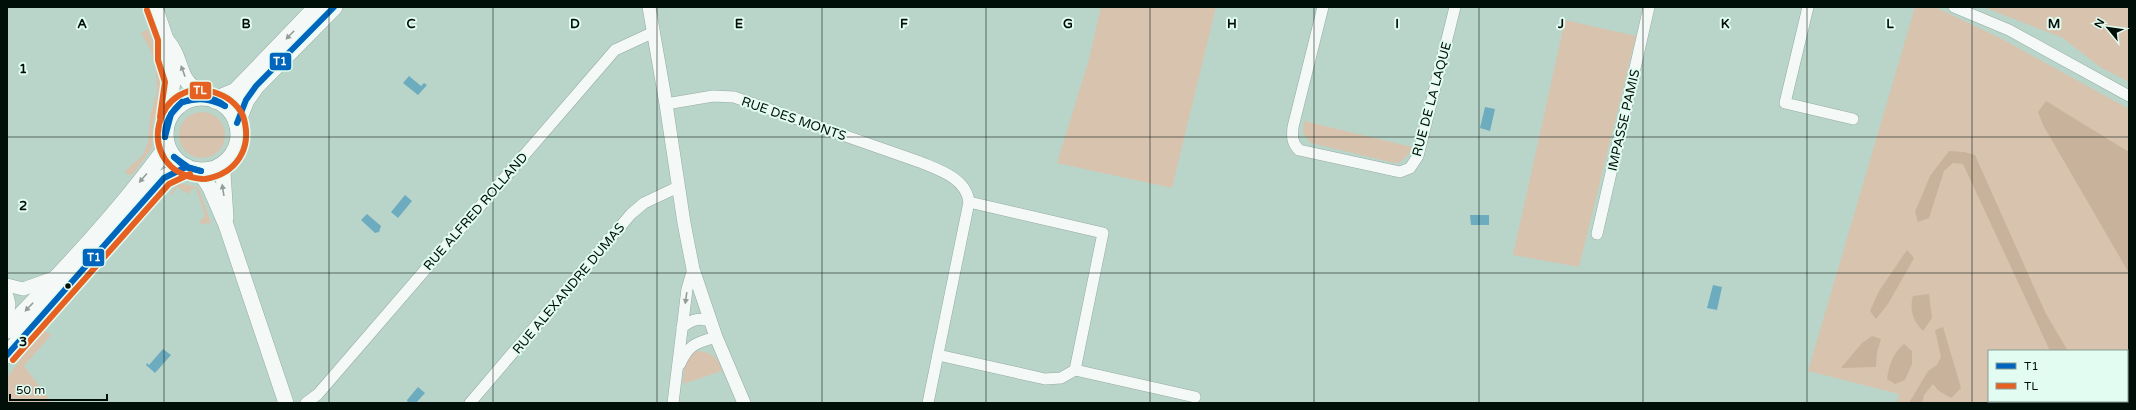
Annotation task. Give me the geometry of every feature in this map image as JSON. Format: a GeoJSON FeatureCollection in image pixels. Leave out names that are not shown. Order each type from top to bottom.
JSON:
{"type":"FeatureCollection","features":[{"type":"Feature","properties":{"kind":"main road"},"geometry":{"type":"LineString","coordinates":[[156,7],[166,39],[166,58],[173,81],[165,136],[167,147],[174,159],[205,180],[210,188],[226,225],[286,403]]}},
{"type":"Feature","properties":{"kind":"main road"},"geometry":{"type":"LineString","coordinates":[[168,118],[179,105],[188,99],[211,99],[236,91],[317,7]]}},
{"type":"Feature","properties":{"kind":"main road"},"geometry":{"type":"LineString","coordinates":[[237,122],[246,100],[256,86],[334,7]]}},
{"type":"Feature","properties":{"kind":"main road"},"geometry":{"type":"LineString","coordinates":[[166,39],[176,51],[186,79],[193,88],[211,99],[225,105],[237,122],[239,134],[237,146],[223,173],[222,183],[226,225]]}},
{"type":"Feature","properties":{"kind":"main road"},"geometry":{"type":"LineString","coordinates":[[7,330],[57,276],[147,173],[167,147]]}},
{"type":"Feature","properties":{"kind":"main road"},"geometry":{"type":"LineString","coordinates":[[7,355],[164,178],[190,169],[212,169],[222,165],[231,156]]}},
{"type":"Feature","properties":{"kind":"street"},"geometry":{"type":"LineString","coordinates":[[649,7],[666,104],[678,187],[693,269],[716,337],[744,403]]}},
{"type":"Feature","properties":{"kind":"street","name":"RUE DE LA LAQUE"},"geometry":{"type":"LineString","coordinates":[[1323,7],[1293,127],[1292,138],[1294,145],[1299,150],[1400,172],[1410,168],[1418,156],[1454,7]]}},
{"type":"Feature","properties":{"kind":"street","name":"IMPASSE PAMIS"},"geometry":{"type":"LineString","coordinates":[[1597,234],[1649,7]]}},
{"type":"Feature","properties":{"kind":"street"},"geometry":{"type":"LineString","coordinates":[[1808,7],[1785,103],[1853,119]]}},
{"type":"Feature","properties":{"kind":"street"},"geometry":{"type":"LineString","coordinates":[[1954,7],[2009,30],[2129,96]]}},
{"type":"Feature","properties":{"kind":"street","name":"RUE ALFRED ROLLAND"},"geometry":{"type":"LineString","coordinates":[[306,403],[318,394],[615,50],[654,32]]}},
{"type":"Feature","properties":{"kind":"street","name":"RUE DES MONTS"},"geometry":{"type":"LineString","coordinates":[[666,104],[713,96],[734,97],[920,162],[948,174],[960,183],[968,194],[969,202]]}},
{"type":"Feature","properties":{"kind":"street","name":"RUE ALEXANDRE DUMAS"},"geometry":{"type":"LineString","coordinates":[[470,403],[631,214],[644,203],[678,187]]}},
{"type":"Feature","properties":{"kind":"street"},"geometry":{"type":"LineString","coordinates":[[928,403],[969,202],[1102,233],[1075,370]]}},
{"type":"Feature","properties":{"kind":"street"},"geometry":{"type":"LineString","coordinates":[[673,403],[687,289],[693,269]]}},
{"type":"Feature","properties":{"kind":"street"},"geometry":{"type":"LineString","coordinates":[[7,285],[23,289],[42,284],[57,276]]}},
{"type":"Feature","properties":{"kind":"street"},"geometry":{"type":"LineString","coordinates":[[7,296],[9,304],[7,319]]}},
{"type":"Feature","properties":{"kind":"street"},"geometry":{"type":"LineString","coordinates":[[682,327],[691,320],[702,318],[710,321]]}},
{"type":"Feature","properties":{"kind":"street"},"geometry":{"type":"LineString","coordinates":[[677,370],[685,352],[694,344],[716,337]]}},
{"type":"Feature","properties":{"kind":"street"},"geometry":{"type":"LineString","coordinates":[[938,355],[1045,379],[1061,378],[1075,370],[1195,397]]}},
{"type":"Feature","properties":{"kind":"shaded area"},"geometry":{"type":"Polygon","coordinates":[[[1101,7],[1216,7],[1172,188],[1057,163],[1089,59],[1101,7]]]}},
{"type":"Feature","properties":{"kind":"shaded area"},"geometry":{"type":"Polygon","coordinates":[[[1915,7],[1935,7],[2002,39],[2129,109],[2129,403],[1897,403],[1899,394],[1808,371],[1915,7]]]}},
{"type":"Feature","properties":{"kind":"shaded area"},"geometry":{"type":"Polygon","coordinates":[[[1983,7],[2129,7],[2129,82],[2100,67],[2063,38],[1983,7]]]}},
{"type":"Feature","properties":{"kind":"shaded area"},"geometry":{"type":"Polygon","coordinates":[[[1565,20],[1636,36],[1579,267],[1513,255],[1565,20]]]}},
{"type":"Feature","properties":{"kind":"shaded area"},"geometry":{"type":"Polygon","coordinates":[[[148,29],[157,53],[162,74],[161,100],[153,122],[152,148],[132,175],[128,175],[125,171],[143,155],[148,142],[150,116],[157,91],[156,71],[151,51],[141,33],[148,29]]]}},
{"type":"Feature","properties":{"kind":"shaded area"},"geometry":{"type":"Polygon","coordinates":[[[2046,101],[2129,152],[2129,273],[2043,125],[2038,112],[2046,101]]]}},
{"type":"Feature","properties":{"kind":"shaded area"},"geometry":{"type":"Polygon","coordinates":[[[202,112],[215,116],[221,122],[225,135],[221,148],[215,154],[202,158],[189,154],[183,148],[179,135],[183,122],[189,116],[202,112]]]}},
{"type":"Feature","properties":{"kind":"shaded area"},"geometry":{"type":"Polygon","coordinates":[[[1304,121],[1412,147],[1410,153],[1399,163],[1311,143],[1303,133],[1304,121]]]}},
{"type":"Feature","properties":{"kind":"shaded area"},"geometry":{"type":"Polygon","coordinates":[[[1949,151],[1964,152],[1975,155],[2046,314],[2067,350],[2050,350],[1963,164],[1953,163],[1944,171],[1929,218],[1918,222],[1915,212],[1930,176],[1949,151]]]}},
{"type":"Feature","properties":{"kind":"shaded area"},"geometry":{"type":"Polygon","coordinates":[[[179,183],[198,187],[211,223],[201,224],[199,222],[205,216],[196,188],[193,188],[188,194],[177,187],[172,195],[170,193],[179,183]]]}},
{"type":"Feature","properties":{"kind":"shaded area"},"geometry":{"type":"Polygon","coordinates":[[[1907,250],[1914,258],[1888,304],[1876,319],[1870,311],[1879,291],[1907,250]]]}},
{"type":"Feature","properties":{"kind":"shaded area"},"geometry":{"type":"Polygon","coordinates":[[[1929,294],[1932,318],[1923,331],[1914,319],[1911,306],[1913,296],[1929,294]]]}},
{"type":"Feature","properties":{"kind":"shaded area"},"geometry":{"type":"Polygon","coordinates":[[[1943,327],[1961,388],[1951,398],[1939,391],[1933,384],[1924,395],[1922,403],[1909,403],[1928,371],[1937,365],[1941,357],[1935,330],[1943,327]]]}},
{"type":"Feature","properties":{"kind":"shaded area"},"geometry":{"type":"Polygon","coordinates":[[[42,329],[51,335],[24,366],[52,403],[7,403],[7,378],[42,329]]]}},
{"type":"Feature","properties":{"kind":"shaded area"},"geometry":{"type":"Polygon","coordinates":[[[1872,336],[1881,339],[1877,352],[1876,367],[1841,368],[1862,343],[1872,336]]]}},
{"type":"Feature","properties":{"kind":"shaded area"},"geometry":{"type":"Polygon","coordinates":[[[1904,344],[1912,351],[1912,364],[1905,380],[1895,384],[1887,379],[1889,369],[1894,355],[1904,344]]]}},
{"type":"Feature","properties":{"kind":"shaded area"},"geometry":{"type":"Polygon","coordinates":[[[696,351],[706,352],[713,356],[719,362],[722,371],[683,384],[684,370],[687,362],[696,351]]]}},
{"type":"Feature","properties":{"kind":"water"},"geometry":{"type":"Polygon","coordinates":[[[409,76],[421,86],[424,83],[427,85],[418,95],[403,83],[409,76]]]}},
{"type":"Feature","properties":{"kind":"water"},"geometry":{"type":"Polygon","coordinates":[[[1485,107],[1495,109],[1490,131],[1480,128],[1485,107]]]}},
{"type":"Feature","properties":{"kind":"water"},"geometry":{"type":"Polygon","coordinates":[[[405,195],[412,201],[398,218],[391,212],[405,195]]]}},
{"type":"Feature","properties":{"kind":"water"},"geometry":{"type":"Polygon","coordinates":[[[367,214],[381,226],[379,232],[375,233],[361,220],[367,214]]]}},
{"type":"Feature","properties":{"kind":"water"},"geometry":{"type":"Polygon","coordinates":[[[1470,215],[1489,215],[1489,225],[1471,225],[1470,215]]]}},
{"type":"Feature","properties":{"kind":"water"},"geometry":{"type":"Polygon","coordinates":[[[1713,285],[1722,287],[1717,310],[1707,308],[1713,285]]]}},
{"type":"Feature","properties":{"kind":"water"},"geometry":{"type":"Polygon","coordinates":[[[163,349],[171,355],[155,373],[146,365],[147,363],[149,365],[163,349]]]}},
{"type":"Feature","properties":{"kind":"water"},"geometry":{"type":"Polygon","coordinates":[[[418,387],[425,393],[416,403],[408,403],[407,400],[418,387]]]}},
{"type":"Feature","properties":{"kind":"transit line","name":"T1"},"geometry":{"type":"LineString","coordinates":[[237,123],[246,100],[256,86],[334,7]]}},
{"type":"Feature","properties":{"kind":"transit line","name":"TL"},"geometry":{"type":"LineString","coordinates":[[147,10],[158,40],[158,60],[165,82],[160,117]]}},
{"type":"Feature","properties":{"kind":"transit line","name":"TL"},"geometry":{"type":"LineString","coordinates":[[202,179],[179,172],[165,159],[158,142],[159,124],[166,108],[179,95],[197,90],[219,94],[231,101],[238,107],[243,115],[246,130],[246,140],[243,150],[233,166],[225,172],[205,179]]}},
{"type":"Feature","properties":{"kind":"transit line","name":"T1"},"geometry":{"type":"LineString","coordinates":[[183,102],[205,98],[215,100],[225,106]]}},
{"type":"Feature","properties":{"kind":"transit line","name":"T1"},"geometry":{"type":"LineString","coordinates":[[183,102],[204,100],[225,106]]}},
{"type":"Feature","properties":{"kind":"transit line","name":"T1"},"geometry":{"type":"LineString","coordinates":[[165,137],[169,117],[182,102]]}},
{"type":"Feature","properties":{"kind":"transit line","name":"T1"},"geometry":{"type":"LineString","coordinates":[[165,137],[171,114],[182,102]]}},
{"type":"Feature","properties":{"kind":"transit line","name":"T1"},"geometry":{"type":"LineString","coordinates":[[174,157],[188,167],[201,171]]}},
{"type":"Feature","properties":{"kind":"transit line","name":"T1"},"geometry":{"type":"LineString","coordinates":[[174,157],[185,167],[201,171]]}},
{"type":"Feature","properties":{"kind":"transit line","name":"T1"},"geometry":{"type":"LineString","coordinates":[[7,355],[164,178],[186,167]]}},
{"type":"Feature","properties":{"kind":"transit line","name":"TL"},"geometry":{"type":"LineString","coordinates":[[13,360],[169,184],[190,174]]}}]}
